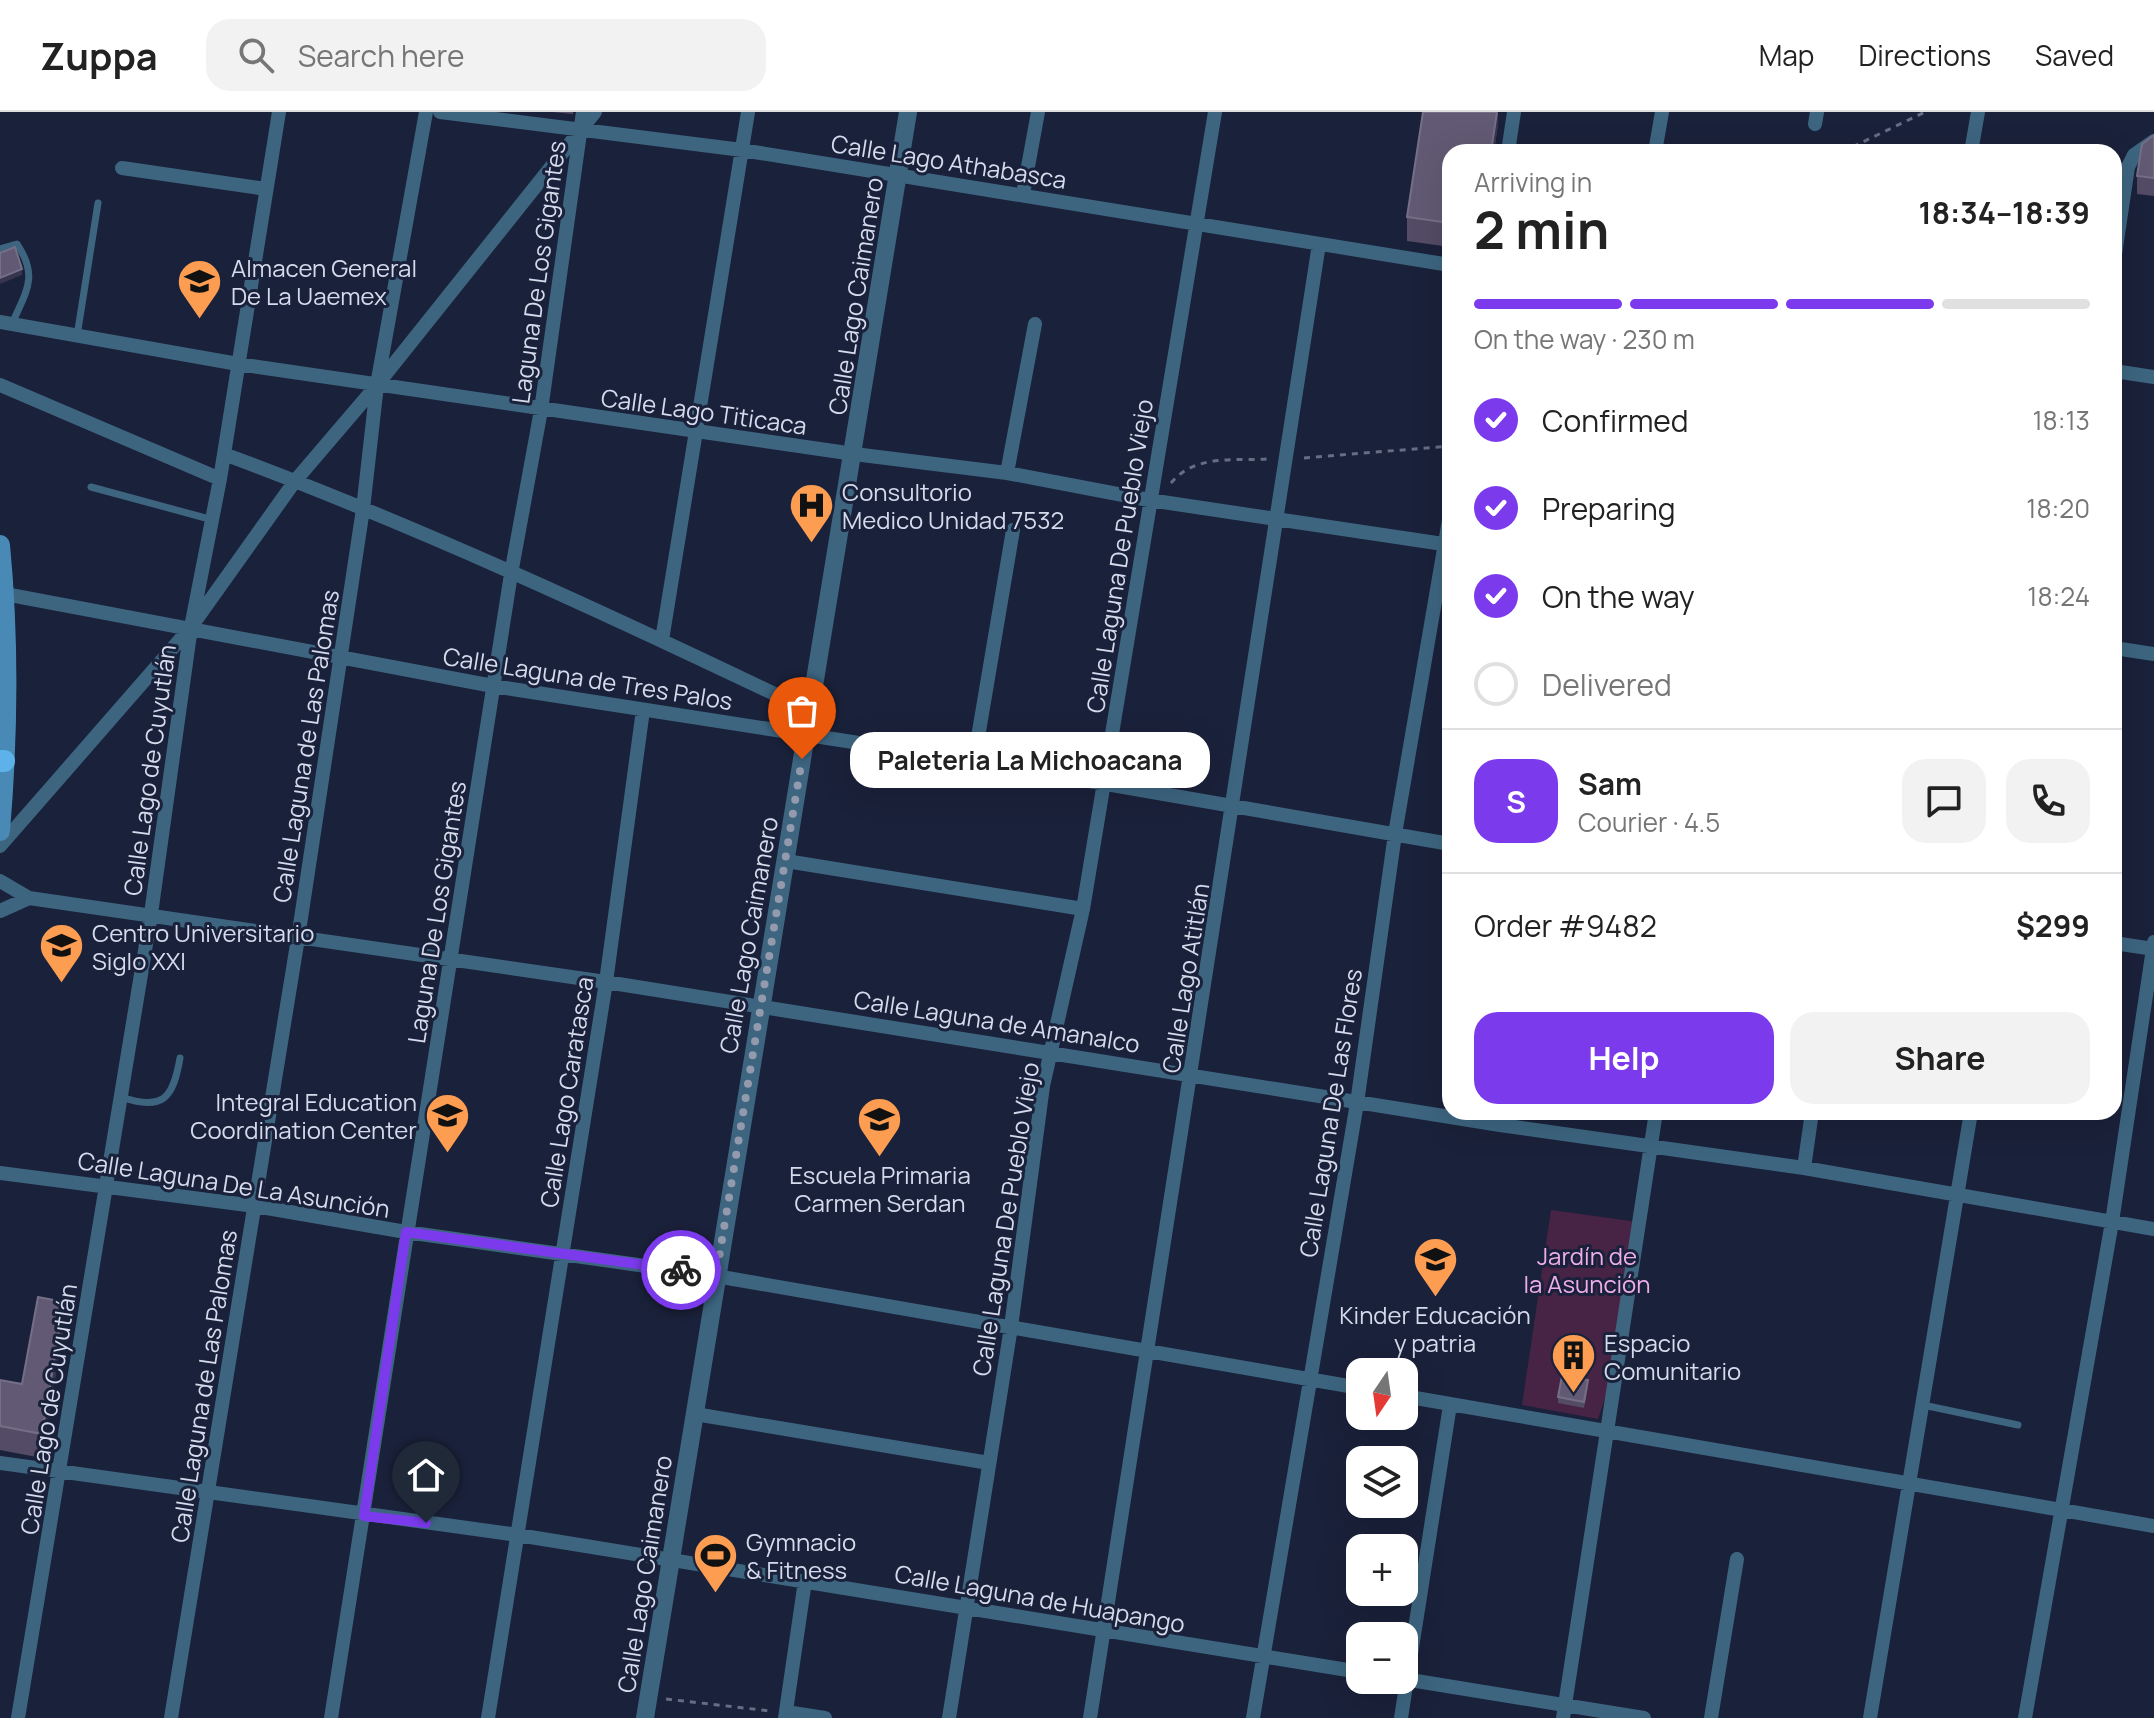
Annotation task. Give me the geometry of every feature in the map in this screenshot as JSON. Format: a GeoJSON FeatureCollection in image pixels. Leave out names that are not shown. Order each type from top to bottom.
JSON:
{"type":"FeatureCollection","features":[{"type":"Feature","properties":{"kind":"main road"},"geometry":{"type":"LineString","coordinates":[[0,545],[5,594],[0,831]]}},
{"type":"Feature","properties":{"kind":"street","name":"Calle Lago de Cuyutlán"},"geometry":{"type":"LineString","coordinates":[[18,1718],[151,914],[191,627],[213,520],[279,112]]}},
{"type":"Feature","properties":{"kind":"street","name":"Calle Laguna de Las Palomas"},"geometry":{"type":"LineString","coordinates":[[171,1718],[298,938],[363,509],[377,385],[426,112]]}},
{"type":"Feature","properties":{"kind":"street","name":"Calle Lago Athabasca"},"geometry":{"type":"LineString","coordinates":[[440,112],[742,150],[1442,264]]}},
{"type":"Feature","properties":{"kind":"street","name":"Laguna De Los Gigantes"},"geometry":{"type":"LineString","coordinates":[[331,1718],[493,686],[541,410],[583,112]]}},
{"type":"Feature","properties":{"kind":"street"},"geometry":{"type":"LineString","coordinates":[[0,846],[191,627],[295,481],[377,385],[595,112]]}},
{"type":"Feature","properties":{"kind":"street"},"geometry":{"type":"LineString","coordinates":[[662,640],[748,112]]}},
{"type":"Feature","properties":{"kind":"street","name":"Calle Lago Caimanero"},"geometry":{"type":"LineString","coordinates":[[645,1718],[908,112]]}},
{"type":"Feature","properties":{"kind":"street"},"geometry":{"type":"LineString","coordinates":[[1023,194],[1038,112]]}},
{"type":"Feature","properties":{"kind":"street","name":"Calle Laguna De Pueblo Viejo"},"geometry":{"type":"LineString","coordinates":[[949,1718],[1011,1327],[1043,1086],[1053,1053],[1083,909],[1215,112]]}},
{"type":"Feature","properties":{"kind":"street"},"geometry":{"type":"LineString","coordinates":[[1509,144],[1514,112]]}},
{"type":"Feature","properties":{"kind":"street"},"geometry":{"type":"LineString","coordinates":[[1656,144],[1662,112]]}},
{"type":"Feature","properties":{"kind":"street"},"geometry":{"type":"LineString","coordinates":[[1972,144],[1978,112]]}},
{"type":"Feature","properties":{"kind":"street"},"geometry":{"type":"LineString","coordinates":[[2122,207],[2128,167],[2134,155],[2154,141]]}},
{"type":"Feature","properties":{"kind":"street"},"geometry":{"type":"LineString","coordinates":[[122,168],[266,189]]}},
{"type":"Feature","properties":{"kind":"street","name":"Calle Lago Atitlán"},"geometry":{"type":"LineString","coordinates":[[1090,1718],[1145,1351],[1279,518],[1319,244]]}},
{"type":"Feature","properties":{"kind":"street","name":"Calle Lago Titicaca"},"geometry":{"type":"LineString","coordinates":[[6,323],[238,364],[541,410],[1007,473],[1149,500],[1442,544]]}},
{"type":"Feature","properties":{"kind":"street"},"geometry":{"type":"LineString","coordinates":[[1007,473],[1035,324]]}},
{"type":"Feature","properties":{"kind":"street"},"geometry":{"type":"LineString","coordinates":[[2122,372],[2154,377]]}},
{"type":"Feature","properties":{"kind":"street"},"geometry":{"type":"LineString","coordinates":[[0,385],[220,479]]}},
{"type":"Feature","properties":{"kind":"street"},"geometry":{"type":"LineString","coordinates":[[224,454],[363,509],[662,640],[810,711]]}},
{"type":"Feature","properties":{"kind":"street"},"geometry":{"type":"LineString","coordinates":[[974,761],[1013,530]]}},
{"type":"Feature","properties":{"kind":"street","name":"Calle Laguna De Las Flores"},"geometry":{"type":"LineString","coordinates":[[1253,1718],[1307,1379],[1357,1103],[1395,834],[1442,573]]}},
{"type":"Feature","properties":{"kind":"street","name":"Calle Laguna de Tres Palos"},"geometry":{"type":"LineString","coordinates":[[5,594],[493,686],[974,761],[1442,843]]}},
{"type":"Feature","properties":{"kind":"street"},"geometry":{"type":"LineString","coordinates":[[2122,649],[2154,654]]}},
{"type":"Feature","properties":{"kind":"street","name":"Calle Lago Caratasca"},"geometry":{"type":"LineString","coordinates":[[488,1718],[606,982],[643,710]]}},
{"type":"Feature","properties":{"kind":"street"},"geometry":{"type":"LineString","coordinates":[[786,861],[1083,909]]}},
{"type":"Feature","properties":{"kind":"street","name":"Calle Laguna de Amanalco"},"geometry":{"type":"LineString","coordinates":[[0,881],[29,898],[151,914],[451,962],[606,982],[1192,1073],[1357,1103],[1442,1112]]}},
{"type":"Feature","properties":{"kind":"street"},"geometry":{"type":"LineString","coordinates":[[0,911],[29,898]]}},
{"type":"Feature","properties":{"kind":"street"},"geometry":{"type":"LineString","coordinates":[[2025,1718],[2059,1509],[2112,1222],[2154,946],[2122,944]]}},
{"type":"Feature","properties":{"kind":"street","name":"Calle Laguna de Amanalco"},"geometry":{"type":"LineString","coordinates":[[1512,1120],[1650,1147],[1804,1168],[2154,1229]]}},
{"type":"Feature","properties":{"kind":"street"},"geometry":{"type":"LineString","coordinates":[[1564,1712],[1655,1120]]}},
{"type":"Feature","properties":{"kind":"street"},"geometry":{"type":"LineString","coordinates":[[1804,1168],[1811,1120]]}},
{"type":"Feature","properties":{"kind":"street"},"geometry":{"type":"LineString","coordinates":[[1870,1718],[1970,1120]]}},
{"type":"Feature","properties":{"kind":"street","name":"Calle Laguna De La Asunción"},"geometry":{"type":"LineString","coordinates":[[0,1173],[255,1206],[406,1232],[716,1276],[1346,1386]]}},
{"type":"Feature","properties":{"kind":"street"},"geometry":{"type":"LineString","coordinates":[[1418,1399],[2154,1526]]}},
{"type":"Feature","properties":{"kind":"street"},"geometry":{"type":"LineString","coordinates":[[1415,1622],[1450,1405]]}},
{"type":"Feature","properties":{"kind":"street"},"geometry":{"type":"LineString","coordinates":[[695,1414],[989,1463]]}},
{"type":"Feature","properties":{"kind":"street","name":"Calle Laguna de Huapango"},"geometry":{"type":"LineString","coordinates":[[0,1463],[207,1495],[518,1535],[1104,1633],[1346,1670]]}},
{"type":"Feature","properties":{"kind":"street"},"geometry":{"type":"LineString","coordinates":[[1711,1718],[1737,1559]]}},
{"type":"Feature","properties":{"kind":"street"},"geometry":{"type":"LineString","coordinates":[[805,1581],[785,1715],[825,1718]]}},
{"type":"Feature","properties":{"kind":"street"},"geometry":{"type":"LineString","coordinates":[[1418,1682],[1564,1712],[1644,1718]]}},
{"type":"Feature","properties":{"kind":"street"},"geometry":{"type":"LineString","coordinates":[[1401,1718],[1404,1694]]}},
{"type":"Feature","properties":{"kind":"lane"},"geometry":{"type":"LineString","coordinates":[[77,336],[98,203]]}},
{"type":"Feature","properties":{"kind":"lane"},"geometry":{"type":"LineString","coordinates":[[0,249],[19,245],[31,275],[6,323]]}},
{"type":"Feature","properties":{"kind":"lane"},"geometry":{"type":"LineString","coordinates":[[91,487],[213,520]]}},
{"type":"Feature","properties":{"kind":"lane"},"geometry":{"type":"LineString","coordinates":[[121,1097],[151,1104],[162,1100],[171,1093],[180,1058]]}},
{"type":"Feature","properties":{"kind":"lane"},"geometry":{"type":"LineString","coordinates":[[1923,1405],[2018,1425]]}},
{"type":"Feature","properties":{"kind":"path"},"geometry":{"type":"LineString","coordinates":[[1859,144],[1925,112]]}},
{"type":"Feature","properties":{"kind":"path"},"geometry":{"type":"LineString","coordinates":[[648,1696],[785,1715]]}},
{"type":"Feature","properties":{"kind":"green space","name":"Jardín de la Asunción"},"geometry":{"type":"Polygon","coordinates":[[[1551,1210],[1638,1222],[1617,1364],[1598,1419],[1522,1405],[1551,1210]]]}},
{"type":"Feature","properties":{"kind":"building"},"geometry":{"type":"Polygon","coordinates":[[[1423,112],[1497,112],[1492,144],[1442,144],[1442,222],[1407,217],[1423,112]]]}},
{"type":"Feature","properties":{"kind":"building"},"geometry":{"type":"Polygon","coordinates":[[[2154,135],[2154,178],[2137,176],[2142,144],[2154,135]]]}},
{"type":"Feature","properties":{"kind":"building"},"geometry":{"type":"Polygon","coordinates":[[[15,247],[22,269],[0,278],[0,253],[15,247]]]}},
{"type":"Feature","properties":{"kind":"building"},"geometry":{"type":"Polygon","coordinates":[[[38,1297],[64,1302],[42,1434],[0,1426],[0,1380],[22,1384],[38,1297]]]}},
{"type":"Feature","properties":{"kind":"building","name":"Espacio Comunitario"},"geometry":{"type":"Polygon","coordinates":[[[1562,1376],[1588,1380],[1584,1402],[1558,1397],[1562,1376]]]}},
{"type":"Feature","properties":{"kind":"way so far"},"geometry":{"type":"LineString","coordinates":[[681,1270],[716,1276],[802,759]]}},
{"type":"Feature","properties":{"kind":"place","name":"Almacen General De La Uaemex"},"geometry":{"type":"Point","coordinates":[200,320]}},
{"type":"Feature","properties":{"kind":"place","name":"Consultorio Medico Unidad 7532"},"geometry":{"type":"Point","coordinates":[811,544]}},
{"type":"Feature","properties":{"kind":"place","name":"Paleteria La Michoacana"},"geometry":{"type":"Point","coordinates":[802,759]}},
{"type":"Feature","properties":{"kind":"place","name":"Centro Universitario Siglo XXI"},"geometry":{"type":"Point","coordinates":[61,985]}},
{"type":"Feature","properties":{"kind":"place","name":"Integral Education Coordination Center"},"geometry":{"type":"Point","coordinates":[448,1154]}},
{"type":"Feature","properties":{"kind":"place","name":"Escuela Primaria Carmen Serdan"},"geometry":{"type":"Point","coordinates":[880,1159]}},
{"type":"Feature","properties":{"kind":"place","name":"Kinder Educación y patria"},"geometry":{"type":"Point","coordinates":[1435,1299]}},
{"type":"Feature","properties":{"kind":"place","name":"Espacio Comunitario"},"geometry":{"type":"Point","coordinates":[1573,1395]}},
{"type":"Feature","properties":{"kind":"place","name":"Gymnacio & Fitness"},"geometry":{"type":"Point","coordinates":[715,1594]}},
{"type":"Feature","properties":{"kind":"route"},"geometry":{"type":"LineString","coordinates":[[426,1523],[364,1516],[406,1232],[681,1270]]}}]}
